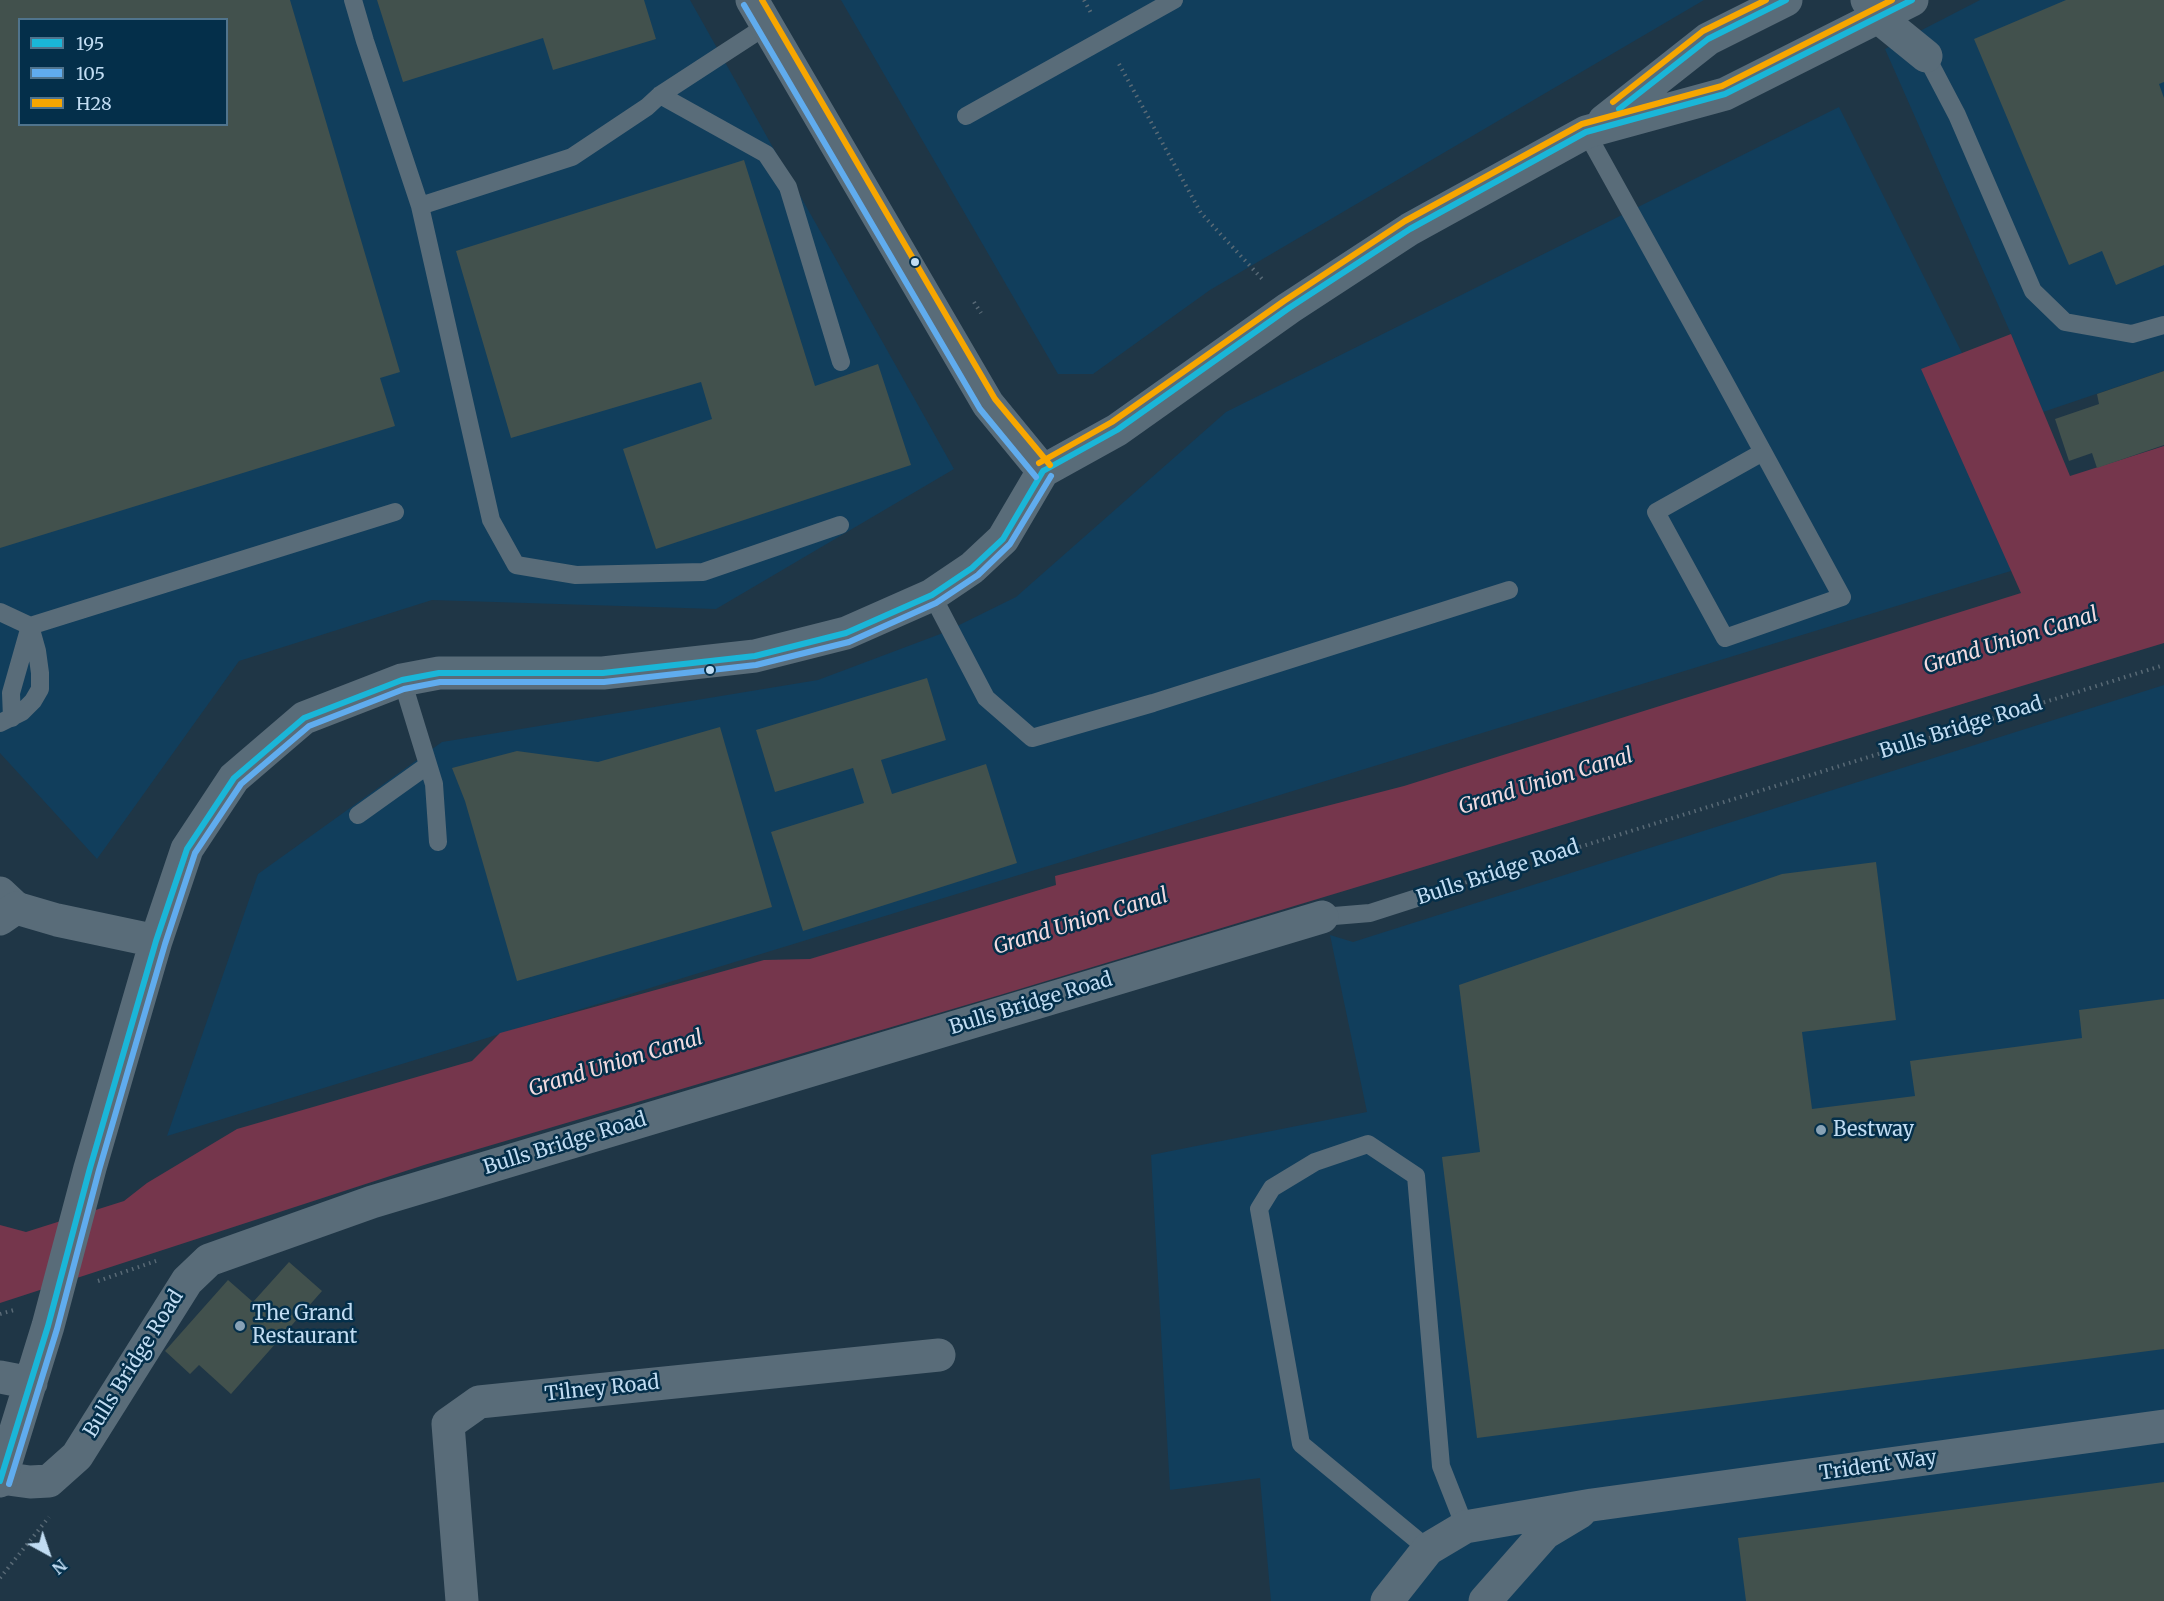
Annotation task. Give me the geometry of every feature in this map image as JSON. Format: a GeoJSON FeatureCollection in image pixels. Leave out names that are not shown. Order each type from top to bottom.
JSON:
{"type":"FeatureCollection","features":[{"type":"Feature","properties":{"kind":"street"},"geometry":{"type":"LineString","coordinates":[[1,1479],[16,1380],[48,1326],[90,1168],[156,941],[187,849],[234,778],[304,718],[402,680],[439,673],[603,673],[755,656],[846,633],[932,595],[972,568],[1003,539],[1043,471],[1117,430],[1289,308],[1410,229],[1589,131],[1708,39],[1786,0]]}},
{"type":"Feature","properties":{"kind":"street"},"geometry":{"type":"LineString","coordinates":[[1589,131],[1725,94],[1872,9],[1912,0]]}},
{"type":"Feature","properties":{"kind":"street"},"geometry":{"type":"LineString","coordinates":[[1924,0],[1926,56]]}},
{"type":"Feature","properties":{"kind":"street"},"geometry":{"type":"LineString","coordinates":[[1872,9],[1926,56]]}},
{"type":"Feature","properties":{"kind":"street"},"geometry":{"type":"LineString","coordinates":[[759,13],[988,404],[1043,471]]}},
{"type":"Feature","properties":{"kind":"street"},"geometry":{"type":"LineString","coordinates":[[5,907],[156,941]]}},
{"type":"Feature","properties":{"kind":"street","name":"Bulls Bridge Road"},"geometry":{"type":"LineString","coordinates":[[1,1479],[49,1481],[76,1456],[187,1281],[209,1260],[372,1202],[1322,917]]}},
{"type":"Feature","properties":{"kind":"street","name":"Tilney Road"},"geometry":{"type":"LineString","coordinates":[[462,1601],[448,1424],[480,1402],[939,1355]]}},
{"type":"Feature","properties":{"kind":"street","name":"Trident Way"},"geometry":{"type":"LineString","coordinates":[[1387,1601],[1428,1549],[1465,1527],[1592,1505],[2164,1426]]}},
{"type":"Feature","properties":{"kind":"street","name":"Trident Way"},"geometry":{"type":"LineString","coordinates":[[1485,1601],[1545,1533],[1592,1505]]}},
{"type":"Feature","properties":{"kind":"lane"},"geometry":{"type":"LineString","coordinates":[[353,0],[420,206],[491,520],[516,565],[576,575],[703,572],[840,525]]}},
{"type":"Feature","properties":{"kind":"lane"},"geometry":{"type":"LineString","coordinates":[[966,116],[1174,0]]}},
{"type":"Feature","properties":{"kind":"lane"},"geometry":{"type":"LineString","coordinates":[[420,206],[573,158],[647,107],[759,13]]}},
{"type":"Feature","properties":{"kind":"lane"},"geometry":{"type":"LineString","coordinates":[[1926,56],[1957,115],[2033,291],[2065,322],[2132,334],[2164,325]]}},
{"type":"Feature","properties":{"kind":"lane"},"geometry":{"type":"LineString","coordinates":[[660,95],[766,154],[788,187],[841,362]]}},
{"type":"Feature","properties":{"kind":"lane"},"geometry":{"type":"LineString","coordinates":[[1589,131],[1842,597],[1725,638],[1656,512],[1763,452]]}},
{"type":"Feature","properties":{"kind":"lane"},"geometry":{"type":"LineString","coordinates":[[0,612],[30,626],[395,512]]}},
{"type":"Feature","properties":{"kind":"lane"},"geometry":{"type":"LineString","coordinates":[[932,595],[986,698],[1032,738],[1153,703],[1509,590]]}},
{"type":"Feature","properties":{"kind":"lane"},"geometry":{"type":"LineString","coordinates":[[6,721],[10,693],[30,626]]}},
{"type":"Feature","properties":{"kind":"lane"},"geometry":{"type":"LineString","coordinates":[[6,721],[22,712],[33,701],[40,689],[37,651],[30,626]]}},
{"type":"Feature","properties":{"kind":"lane"},"geometry":{"type":"LineString","coordinates":[[402,680],[434,784],[438,842]]}},
{"type":"Feature","properties":{"kind":"lane"},"geometry":{"type":"LineString","coordinates":[[358,815],[429,765]]}},
{"type":"Feature","properties":{"kind":"lane","name":"Bulls Bridge Road"},"geometry":{"type":"LineString","coordinates":[[1322,917],[1370,913],[1423,896]]}},
{"type":"Feature","properties":{"kind":"lane"},"geometry":{"type":"LineString","coordinates":[[1428,1549],[1301,1444],[1259,1209],[1272,1188],[1297,1172],[1315,1162],[1368,1144],[1416,1176],[1441,1466],[1465,1527]]}},
{"type":"Feature","properties":{"kind":"path"},"geometry":{"type":"LineString","coordinates":[[1084,0],[1202,213],[1289,308]]}},
{"type":"Feature","properties":{"kind":"path","name":"Bulls Bridge Road"},"geometry":{"type":"LineString","coordinates":[[1423,896],[2164,665]]}},
{"type":"Feature","properties":{"kind":"shaded area"},"geometry":{"type":"Polygon","coordinates":[[[0,0],[690,0],[954,469],[716,609],[432,600],[239,661],[97,859],[0,753],[0,0]]]}},
{"type":"Feature","properties":{"kind":"shaded area"},"geometry":{"type":"Polygon","coordinates":[[[841,0],[1704,0],[1210,290],[1093,374],[1058,374],[841,0]]]}},
{"type":"Feature","properties":{"kind":"shaded area"},"geometry":{"type":"Polygon","coordinates":[[[1980,0],[2164,0],[2164,371],[2043,412],[1885,49],[1980,0]]]}},
{"type":"Feature","properties":{"kind":"shaded area"},"geometry":{"type":"Polygon","coordinates":[[[1839,107],[2063,555],[167,1136],[258,874],[442,742],[818,680],[943,633],[1016,597],[1226,412],[1839,107]]]}},
{"type":"Feature","properties":{"kind":"shaded area"},"geometry":{"type":"Polygon","coordinates":[[[2164,685],[2164,1601],[1271,1601],[1260,1478],[1170,1490],[1151,1155],[1367,1112],[1330,935],[1353,942],[2164,685]]]}},
{"type":"Feature","properties":{"kind":"water","name":"Grand Union Canal"},"geometry":{"type":"Polygon","coordinates":[[[2011,334],[2070,476],[2164,446],[2164,643],[1000,995],[424,1165],[0,1303],[0,1225],[26,1232],[124,1201],[147,1183],[237,1129],[472,1061],[500,1033],[764,960],[810,959],[1056,885],[1055,876],[1404,786],[2021,593],[1921,369],[2011,334]]]}},
{"type":"Feature","properties":{"kind":"building"},"geometry":{"type":"Polygon","coordinates":[[[0,0],[290,0],[400,372],[380,378],[395,426],[0,548],[0,0]]]}},
{"type":"Feature","properties":{"kind":"building"},"geometry":{"type":"Polygon","coordinates":[[[377,0],[644,0],[656,39],[553,70],[543,38],[403,82],[377,0]]]}},
{"type":"Feature","properties":{"kind":"building"},"geometry":{"type":"Polygon","coordinates":[[[2066,0],[2164,0],[2164,82],[2159,84],[2164,98],[2164,265],[2116,285],[2102,251],[2069,265],[1974,39],[2066,0]]]}},
{"type":"Feature","properties":{"kind":"building"},"geometry":{"type":"Polygon","coordinates":[[[744,160],[815,386],[878,364],[911,465],[656,549],[623,449],[712,419],[701,382],[511,438],[456,251],[744,160]]]}},
{"type":"Feature","properties":{"kind":"building"},"geometry":{"type":"Polygon","coordinates":[[[2164,371],[2164,445],[2097,468],[2092,453],[2069,461],[2055,419],[2099,404],[2097,394],[2164,371]]]}},
{"type":"Feature","properties":{"kind":"building"},"geometry":{"type":"Polygon","coordinates":[[[927,678],[946,740],[881,760],[892,794],[986,764],[1017,863],[803,931],[771,832],[864,803],[853,768],[775,792],[756,730],[927,678]]]}},
{"type":"Feature","properties":{"kind":"building"},"geometry":{"type":"Polygon","coordinates":[[[720,727],[772,907],[517,981],[465,801],[452,768],[517,751],[598,762],[720,727]]]}},
{"type":"Feature","properties":{"kind":"building","name":"Bestway"},"geometry":{"type":"Polygon","coordinates":[[[1876,862],[1896,1020],[1802,1032],[1812,1109],[1915,1096],[1910,1061],[2082,1038],[2079,1010],[2164,999],[2164,1349],[1477,1438],[1442,1157],[1480,1152],[1459,985],[1782,874],[1876,862]]]}},
{"type":"Feature","properties":{"kind":"building"},"geometry":{"type":"Polygon","coordinates":[[[289,1262],[322,1291],[231,1394],[199,1365],[190,1374],[165,1351],[228,1280],[253,1302],[289,1262]]]}},
{"type":"Feature","properties":{"kind":"building"},"geometry":{"type":"Polygon","coordinates":[[[2164,1482],[2164,1601],[1746,1601],[1738,1538],[2164,1482]]]}},
{"type":"Feature","properties":{"kind":"transit line","name":"H28"},"geometry":{"type":"LineString","coordinates":[[762,0],[995,399],[1050,465]]}},
{"type":"Feature","properties":{"kind":"transit line","name":"H28"},"geometry":{"type":"LineString","coordinates":[[1613,102],[1703,31],[1766,0]]}},
{"type":"Feature","properties":{"kind":"transit line","name":"195"},"geometry":{"type":"LineString","coordinates":[[1619,109],[1708,39],[1786,0]]}},
{"type":"Feature","properties":{"kind":"transit line","name":"H28"},"geometry":{"type":"LineString","coordinates":[[1039,463],[1112,422],[1284,301],[1405,221],[1582,124],[1722,86],[1892,0]]}},
{"type":"Feature","properties":{"kind":"transit line","name":"195"},"geometry":{"type":"LineString","coordinates":[[1043,471],[1117,430],[1289,308],[1410,229],[1586,132],[1725,94],[1912,0]]}},
{"type":"Feature","properties":{"kind":"transit line","name":"105"},"geometry":{"type":"LineString","coordinates":[[744,5],[980,409],[1036,477]]}},
{"type":"Feature","properties":{"kind":"transit line","name":"195"},"geometry":{"type":"LineString","coordinates":[[0,1481],[48,1326],[90,1168],[156,941],[187,849],[234,778],[304,718],[402,680],[439,673],[603,673],[755,656],[846,633],[932,595],[972,568],[1003,539],[1043,471]]}},
{"type":"Feature","properties":{"kind":"transit line","name":"105"},"geometry":{"type":"LineString","coordinates":[[9,1484],[57,1329],[99,1170],[165,944],[195,853],[241,784],[309,726],[404,689],[440,682],[604,682],[756,665],[849,642],[936,603],[978,575],[1010,544],[1051,476]]}},
{"type":"Feature","properties":{"kind":"place","name":"Bestway"},"geometry":{"type":"Point","coordinates":[1821,1130]}},
{"type":"Feature","properties":{"kind":"place","name":"The Grand Restaurant"},"geometry":{"type":"Point","coordinates":[240,1326]}}]}
